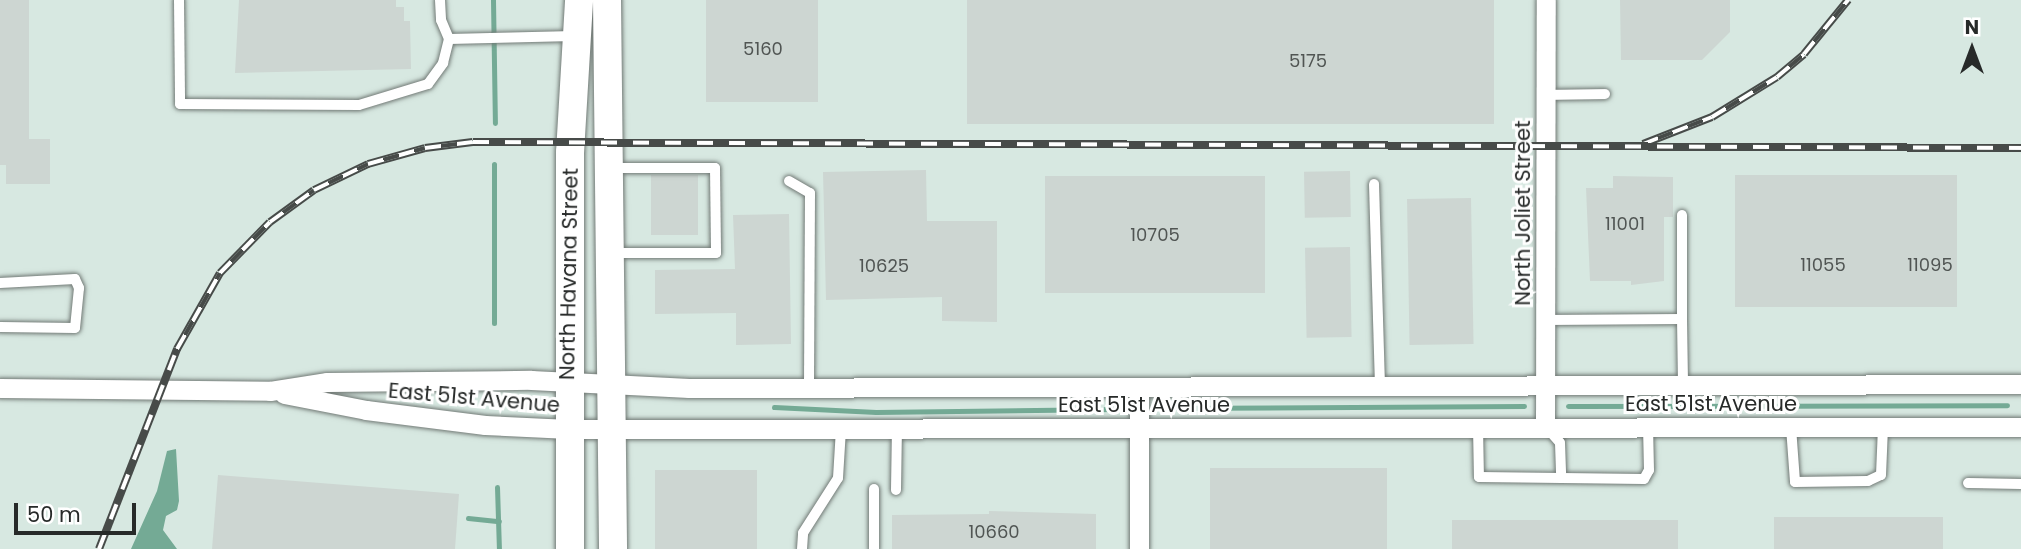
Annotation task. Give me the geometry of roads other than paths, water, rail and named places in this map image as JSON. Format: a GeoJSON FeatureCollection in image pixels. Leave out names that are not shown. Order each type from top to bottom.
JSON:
{"type":"FeatureCollection","features":[{"type":"Feature","properties":{"kind":"main road","name":"North Havana Street"},"geometry":{"type":"LineString","coordinates":[[570,549],[568,382],[571,143],[579,0]]}},
{"type":"Feature","properties":{"kind":"main road","name":"North Havana Street"},"geometry":{"type":"LineString","coordinates":[[607,0],[612,549]]}},
{"type":"Feature","properties":{"kind":"street","name":"North Joliet Street"},"geometry":{"type":"LineString","coordinates":[[1545,426],[1546,0]]}},
{"type":"Feature","properties":{"kind":"street","name":"East 51st Avenue"},"geometry":{"type":"LineString","coordinates":[[0,388],[270,391],[327,382],[568,382],[809,388],[2021,384]]}},
{"type":"Feature","properties":{"kind":"street"},"geometry":{"type":"LineString","coordinates":[[1139,387],[1139,549]]}},
{"type":"Feature","properties":{"kind":"street","name":"East 51st Avenue"},"geometry":{"type":"LineString","coordinates":[[270,391],[379,412],[569,429],[2021,427]]}},
{"type":"Feature","properties":{"kind":"lane"},"geometry":{"type":"LineString","coordinates":[[179,0],[180,104],[359,105],[428,85],[443,63],[449,39],[441,20],[440,0]]}},
{"type":"Feature","properties":{"kind":"lane"},"geometry":{"type":"LineString","coordinates":[[449,39],[578,36]]}},
{"type":"Feature","properties":{"kind":"lane"},"geometry":{"type":"LineString","coordinates":[[1546,94],[1605,94]]}},
{"type":"Feature","properties":{"kind":"lane"},"geometry":{"type":"LineString","coordinates":[[610,168],[715,168],[716,253],[610,253]]}},
{"type":"Feature","properties":{"kind":"lane"},"geometry":{"type":"LineString","coordinates":[[789,181],[810,193],[809,388]]}},
{"type":"Feature","properties":{"kind":"lane"},"geometry":{"type":"LineString","coordinates":[[1374,184],[1380,386]]}},
{"type":"Feature","properties":{"kind":"lane"},"geometry":{"type":"LineString","coordinates":[[1682,215],[1683,385]]}},
{"type":"Feature","properties":{"kind":"lane"},"geometry":{"type":"LineString","coordinates":[[0,283],[75,279],[79,288],[75,328],[0,327]]}},
{"type":"Feature","properties":{"kind":"lane"},"geometry":{"type":"LineString","coordinates":[[1545,320],[1682,319]]}},
{"type":"Feature","properties":{"kind":"lane"},"geometry":{"type":"LineString","coordinates":[[1545,426],[1560,443],[1561,478]]}},
{"type":"Feature","properties":{"kind":"lane"},"geometry":{"type":"LineString","coordinates":[[1478,427],[1479,477],[1644,479],[1649,470],[1647,426]]}},
{"type":"Feature","properties":{"kind":"lane"},"geometry":{"type":"LineString","coordinates":[[1791,427],[1795,482],[1868,481],[1881,475],[1883,427]]}},
{"type":"Feature","properties":{"kind":"lane"},"geometry":{"type":"LineString","coordinates":[[802,549],[803,533],[838,478],[841,429]]}},
{"type":"Feature","properties":{"kind":"lane"},"geometry":{"type":"LineString","coordinates":[[896,490],[897,429]]}},
{"type":"Feature","properties":{"kind":"lane"},"geometry":{"type":"LineString","coordinates":[[1968,483],[2021,484]]}},
{"type":"Feature","properties":{"kind":"lane"},"geometry":{"type":"LineString","coordinates":[[874,489],[874,549]]}},
{"type":"Feature","properties":{"kind":"waterway"},"geometry":{"type":"LineString","coordinates":[[493,0],[495,123]]}},
{"type":"Feature","properties":{"kind":"waterway"},"geometry":{"type":"LineString","coordinates":[[494,164],[494,323]]}},
{"type":"Feature","properties":{"kind":"waterway"},"geometry":{"type":"LineString","coordinates":[[1568,406],[2007,405]]}},
{"type":"Feature","properties":{"kind":"waterway"},"geometry":{"type":"LineString","coordinates":[[1160,408],[1524,406]]}},
{"type":"Feature","properties":{"kind":"waterway"},"geometry":{"type":"LineString","coordinates":[[774,407],[876,412],[1115,409]]}},
{"type":"Feature","properties":{"kind":"waterway"},"geometry":{"type":"LineString","coordinates":[[497,487],[499,549]]}},
{"type":"Feature","properties":{"kind":"waterway"},"geometry":{"type":"LineString","coordinates":[[468,518],[499,521]]}},
{"type":"Feature","properties":{"kind":"railway"},"geometry":{"type":"LineString","coordinates":[[1643,144],[1712,117],[1777,77],[1804,54],[1848,0]]}},
{"type":"Feature","properties":{"kind":"railway"},"geometry":{"type":"LineString","coordinates":[[99,549],[177,349],[220,273],[270,222],[314,190],[368,164],[425,148],[473,142],[2021,148]]}}]}
